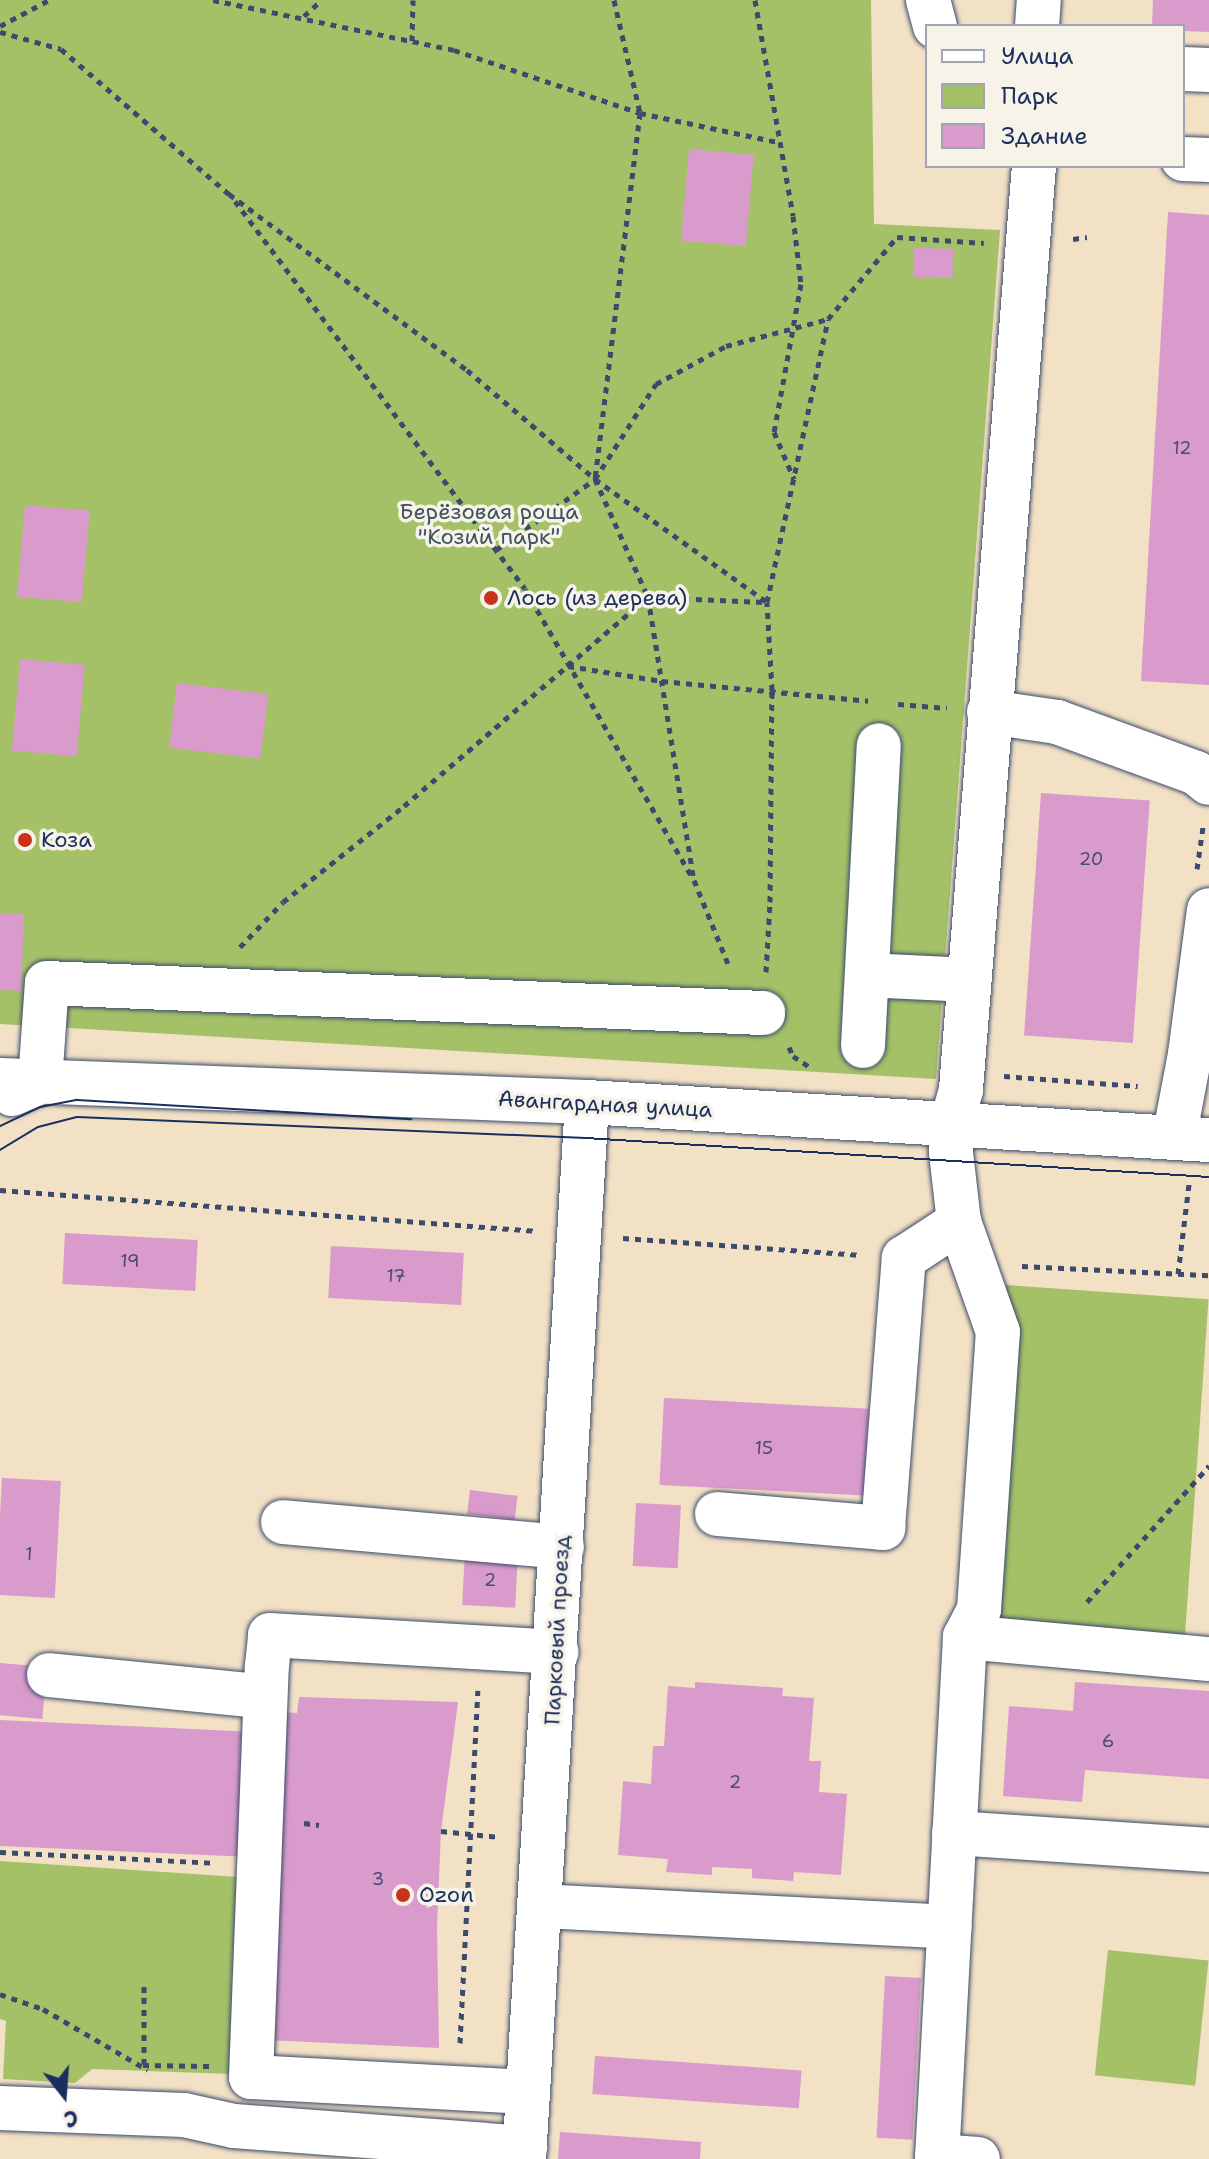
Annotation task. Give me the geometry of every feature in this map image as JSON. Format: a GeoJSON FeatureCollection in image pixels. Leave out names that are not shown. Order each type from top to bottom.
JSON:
{"type":"FeatureCollection","features":[{"type":"Feature","properties":{"kind":"street"},"geometry":{"type":"LineString","coordinates":[[928,0],[934,24]]}},
{"type":"Feature","properties":{"kind":"street"},"geometry":{"type":"LineString","coordinates":[[1037,24],[1039,0]]}},
{"type":"Feature","properties":{"kind":"street"},"geometry":{"type":"LineString","coordinates":[[1185,69],[1209,70]]}},
{"type":"Feature","properties":{"kind":"street"},"geometry":{"type":"LineString","coordinates":[[1185,159],[1209,160]]}},
{"type":"Feature","properties":{"kind":"street"},"geometry":{"type":"LineString","coordinates":[[951,2158],[949,1927],[965,1637],[979,1609],[998,1332],[959,1222],[956,1107],[969,980],[1034,168]]}},
{"type":"Feature","properties":{"kind":"street"},"geometry":{"type":"LineString","coordinates":[[989,712],[1057,722],[1196,773],[1203,798]]}},
{"type":"Feature","properties":{"kind":"street"},"geometry":{"type":"LineString","coordinates":[[863,1046],[879,745]]}},
{"type":"Feature","properties":{"kind":"street"},"geometry":{"type":"LineString","coordinates":[[1192,1139],[1185,1089],[1202,895]]}},
{"type":"Feature","properties":{"kind":"street"},"geometry":{"type":"LineString","coordinates":[[867,975],[969,980]]}},
{"type":"Feature","properties":{"kind":"street"},"geometry":{"type":"LineString","coordinates":[[0,1100],[20,1081],[47,983],[763,1013]]}},
{"type":"Feature","properties":{"kind":"street","name":"Авангардная улица"},"geometry":{"type":"LineString","coordinates":[[20,1081],[587,1102],[956,1107],[1192,1139]]}},
{"type":"Feature","properties":{"kind":"street","name":"Парковый проезд"},"geometry":{"type":"LineString","coordinates":[[524,2154],[587,1102]]}},
{"type":"Feature","properties":{"kind":"street"},"geometry":{"type":"LineString","coordinates":[[717,1514],[883,1528],[904,1258],[959,1222]]}},
{"type":"Feature","properties":{"kind":"street"},"geometry":{"type":"LineString","coordinates":[[283,1522],[562,1547]]}},
{"type":"Feature","properties":{"kind":"street"},"geometry":{"type":"LineString","coordinates":[[528,2092],[251,2077],[270,1635],[556,1652]]}},
{"type":"Feature","properties":{"kind":"street"},"geometry":{"type":"LineString","coordinates":[[965,1637],[1209,1659]]}},
{"type":"Feature","properties":{"kind":"street"},"geometry":{"type":"LineString","coordinates":[[49,1675],[258,1696]]}},
{"type":"Feature","properties":{"kind":"street"},"geometry":{"type":"LineString","coordinates":[[954,1833],[1209,1850]]}},
{"type":"Feature","properties":{"kind":"street"},"geometry":{"type":"LineString","coordinates":[[540,1906],[949,1927]]}},
{"type":"Feature","properties":{"kind":"street"},"geometry":{"type":"LineString","coordinates":[[0,2108],[184,2115],[234,2126],[431,2150],[524,2154]]}},
{"type":"Feature","properties":{"kind":"path"},"geometry":{"type":"LineString","coordinates":[[0,29],[49,0]]}},
{"type":"Feature","properties":{"kind":"path"},"geometry":{"type":"LineString","coordinates":[[213,0],[454,50],[640,113],[778,142]]}},
{"type":"Feature","properties":{"kind":"path"},"geometry":{"type":"LineString","coordinates":[[276,11],[277,0]]}},
{"type":"Feature","properties":{"kind":"path"},"geometry":{"type":"LineString","coordinates":[[303,17],[322,0]]}},
{"type":"Feature","properties":{"kind":"path"},"geometry":{"type":"LineString","coordinates":[[412,41],[413,0]]}},
{"type":"Feature","properties":{"kind":"path"},"geometry":{"type":"LineString","coordinates":[[614,0],[640,113],[595,479],[648,597],[694,880]]}},
{"type":"Feature","properties":{"kind":"path"},"geometry":{"type":"LineString","coordinates":[[755,0],[793,216],[801,284],[774,432],[794,480]]}},
{"type":"Feature","properties":{"kind":"path"},"geometry":{"type":"LineString","coordinates":[[0,29],[61,49],[229,194],[467,370],[595,479],[767,602]]}},
{"type":"Feature","properties":{"kind":"path"},"geometry":{"type":"LineString","coordinates":[[229,194],[525,589],[694,880],[735,980]]}},
{"type":"Feature","properties":{"kind":"path"},"geometry":{"type":"LineString","coordinates":[[817,1072],[793,1056],[782,1031],[763,1013],[770,902],[772,690],[767,602],[828,319],[897,237]]}},
{"type":"Feature","properties":{"kind":"path"},"geometry":{"type":"LineString","coordinates":[[496,550],[595,479],[656,384],[726,346],[828,319]]}},
{"type":"Feature","properties":{"kind":"path"},"geometry":{"type":"LineString","coordinates":[[199,991],[283,902],[404,806],[648,597],[767,602]]}},
{"type":"Feature","properties":{"kind":"path"},"geometry":{"type":"LineString","coordinates":[[567,666],[662,681],[870,701]]}},
{"type":"Feature","properties":{"kind":"path"},"geometry":{"type":"LineString","coordinates":[[885,702],[989,712]]}},
{"type":"Feature","properties":{"kind":"path"},"geometry":{"type":"LineString","coordinates":[[1202,895],[1203,798]]}},
{"type":"Feature","properties":{"kind":"path"},"geometry":{"type":"LineString","coordinates":[[956,1107],[997,1075],[1185,1089]]}},
{"type":"Feature","properties":{"kind":"path"},"geometry":{"type":"LineString","coordinates":[[1178,1274],[1192,1139]]}},
{"type":"Feature","properties":{"kind":"path"},"geometry":{"type":"LineString","coordinates":[[0,1190],[581,1235]]}},
{"type":"Feature","properties":{"kind":"path"},"geometry":{"type":"LineString","coordinates":[[1048,1645],[1209,1466]]}},
{"type":"Feature","properties":{"kind":"path"},"geometry":{"type":"LineString","coordinates":[[460,2045],[478,1682]]}},
{"type":"Feature","properties":{"kind":"path"},"geometry":{"type":"LineString","coordinates":[[441,1831],[509,1838]]}},
{"type":"Feature","properties":{"kind":"path"},"geometry":{"type":"LineString","coordinates":[[0,1852],[260,1865]]}},
{"type":"Feature","properties":{"kind":"path"},"geometry":{"type":"LineString","coordinates":[[144,1985],[144,2065]]}},
{"type":"Feature","properties":{"kind":"path"},"geometry":{"type":"LineString","coordinates":[[0,1994],[43,2009],[144,2065],[184,2115]]}},
{"type":"Feature","properties":{"kind":"path"},"geometry":{"type":"LineString","coordinates":[[115,2064],[224,2067]]}},
{"type":"Feature","properties":{"kind":"green space","name":"Берёзовая роща \"Козий парк\""},"geometry":{"type":"Polygon","coordinates":[[[0,0],[871,0],[874,224],[1000,230],[936,1079],[0,1024],[0,0]]]}},
{"type":"Feature","properties":{"kind":"green space"},"geometry":{"type":"Polygon","coordinates":[[[1006,1285],[1209,1299],[1183,1667],[980,1653],[1006,1285]]]}},
{"type":"Feature","properties":{"kind":"green space"},"geometry":{"type":"Polygon","coordinates":[[[0,1861],[238,1877],[231,2074],[92,2069],[75,2083],[3,2079],[6,2021],[0,2019],[0,1861]]]}},
{"type":"Feature","properties":{"kind":"green space"},"geometry":{"type":"Polygon","coordinates":[[[1108,1950],[1208,1961],[1195,2086],[1095,2075],[1108,1950]]]}},
{"type":"Feature","properties":{"kind":"building"},"geometry":{"type":"Polygon","coordinates":[[[1153,0],[1209,0],[1209,32],[1185,31],[1185,24],[1152,24],[1153,0]]]}},
{"type":"Feature","properties":{"kind":"building"},"geometry":{"type":"Polygon","coordinates":[[[689,149],[754,155],[746,246],[681,241],[689,149]]]}},
{"type":"Feature","properties":{"kind":"building"},"geometry":{"type":"Polygon","coordinates":[[[1168,212],[1209,215],[1209,685],[1141,681],[1168,212]]]}},
{"type":"Feature","properties":{"kind":"building"},"geometry":{"type":"Polygon","coordinates":[[[914,248],[953,249],[952,278],[913,277],[914,248]]]}},
{"type":"Feature","properties":{"kind":"building"},"geometry":{"type":"Polygon","coordinates":[[[25,505],[90,511],[82,602],[17,597],[25,505]]]}},
{"type":"Feature","properties":{"kind":"building"},"geometry":{"type":"Polygon","coordinates":[[[20,659],[85,665],[77,756],[12,751],[20,659]]]}},
{"type":"Feature","properties":{"kind":"building"},"geometry":{"type":"Polygon","coordinates":[[[177,683],[268,694],[260,759],[169,748],[177,683]]]}},
{"type":"Feature","properties":{"kind":"building"},"geometry":{"type":"Polygon","coordinates":[[[1041,793],[1150,801],[1133,1043],[1024,1035],[1041,793]]]}},
{"type":"Feature","properties":{"kind":"building"},"geometry":{"type":"Polygon","coordinates":[[[0,913],[24,914],[21,991],[0,990],[0,913]]]}},
{"type":"Feature","properties":{"kind":"building"},"geometry":{"type":"Polygon","coordinates":[[[65,1233],[198,1240],[195,1291],[62,1284],[65,1233]]]}},
{"type":"Feature","properties":{"kind":"building"},"geometry":{"type":"Polygon","coordinates":[[[331,1246],[464,1253],[461,1305],[328,1298],[331,1246]]]}},
{"type":"Feature","properties":{"kind":"building"},"geometry":{"type":"Polygon","coordinates":[[[664,1398],[869,1409],[864,1496],[659,1485],[664,1398]]]}},
{"type":"Feature","properties":{"kind":"building"},"geometry":{"type":"Polygon","coordinates":[[[2,1478],[61,1481],[55,1598],[0,1595],[2,1478]]]}},
{"type":"Feature","properties":{"kind":"building"},"geometry":{"type":"Polygon","coordinates":[[[470,1490],[518,1496],[515,1520],[467,1514],[470,1490]]]}},
{"type":"Feature","properties":{"kind":"building"},"geometry":{"type":"Polygon","coordinates":[[[636,1503],[681,1505],[678,1568],[633,1566],[636,1503]]]}},
{"type":"Feature","properties":{"kind":"building"},"geometry":{"type":"Polygon","coordinates":[[[465,1551],[518,1554],[515,1608],[462,1605],[465,1551]]]}},
{"type":"Feature","properties":{"kind":"building"},"geometry":{"type":"Polygon","coordinates":[[[0,1663],[47,1667],[42,1719],[0,1715],[0,1663]]]}},
{"type":"Feature","properties":{"kind":"building"},"geometry":{"type":"Polygon","coordinates":[[[695,1682],[783,1688],[782,1696],[814,1698],[809,1761],[821,1761],[819,1792],[847,1794],[841,1875],[794,1872],[793,1881],[752,1878],[752,1869],[712,1867],[712,1875],[666,1872],[668,1859],[618,1855],[623,1781],[651,1784],[653,1746],[664,1746],[668,1686],[695,1688],[695,1682]]]}},
{"type":"Feature","properties":{"kind":"building"},"geometry":{"type":"Polygon","coordinates":[[[1075,1682],[1209,1691],[1209,1779],[1085,1770],[1082,1802],[1003,1796],[1009,1706],[1073,1711],[1075,1682]]]}},
{"type":"Feature","properties":{"kind":"building"},"geometry":{"type":"Polygon","coordinates":[[[299,1697],[458,1702],[441,1831],[437,1927],[439,2048],[265,2040],[274,1858],[0,1846],[0,1720],[280,1733],[281,1712],[297,1713],[299,1697]]]}},
{"type":"Feature","properties":{"kind":"building"},"geometry":{"type":"Polygon","coordinates":[[[885,1976],[921,1978],[912,2140],[877,2138],[885,1976]]]}},
{"type":"Feature","properties":{"kind":"building"},"geometry":{"type":"Polygon","coordinates":[[[595,2056],[801,2070],[799,2108],[592,2094],[595,2056]]]}},
{"type":"Feature","properties":{"kind":"building"},"geometry":{"type":"Polygon","coordinates":[[[560,2132],[701,2142],[700,2159],[558,2159],[560,2132]]]}},
{"type":"Feature","properties":{"kind":"tram line"},"geometry":{"type":"LineString","coordinates":[[0,1126],[40,1107],[77,1100],[411,1119]]}},
{"type":"Feature","properties":{"kind":"tram line"},"geometry":{"type":"LineString","coordinates":[[0,1150],[38,1127],[77,1117],[586,1138],[1209,1177]]}},
{"type":"Feature","properties":{"kind":"place","name":"Лось (из дерева)"},"geometry":{"type":"Point","coordinates":[491,598]}},
{"type":"Feature","properties":{"kind":"place","name":"Коза"},"geometry":{"type":"Point","coordinates":[25,840]}},
{"type":"Feature","properties":{"kind":"place","name":"Ozon"},"geometry":{"type":"Point","coordinates":[403,1895]}}]}
